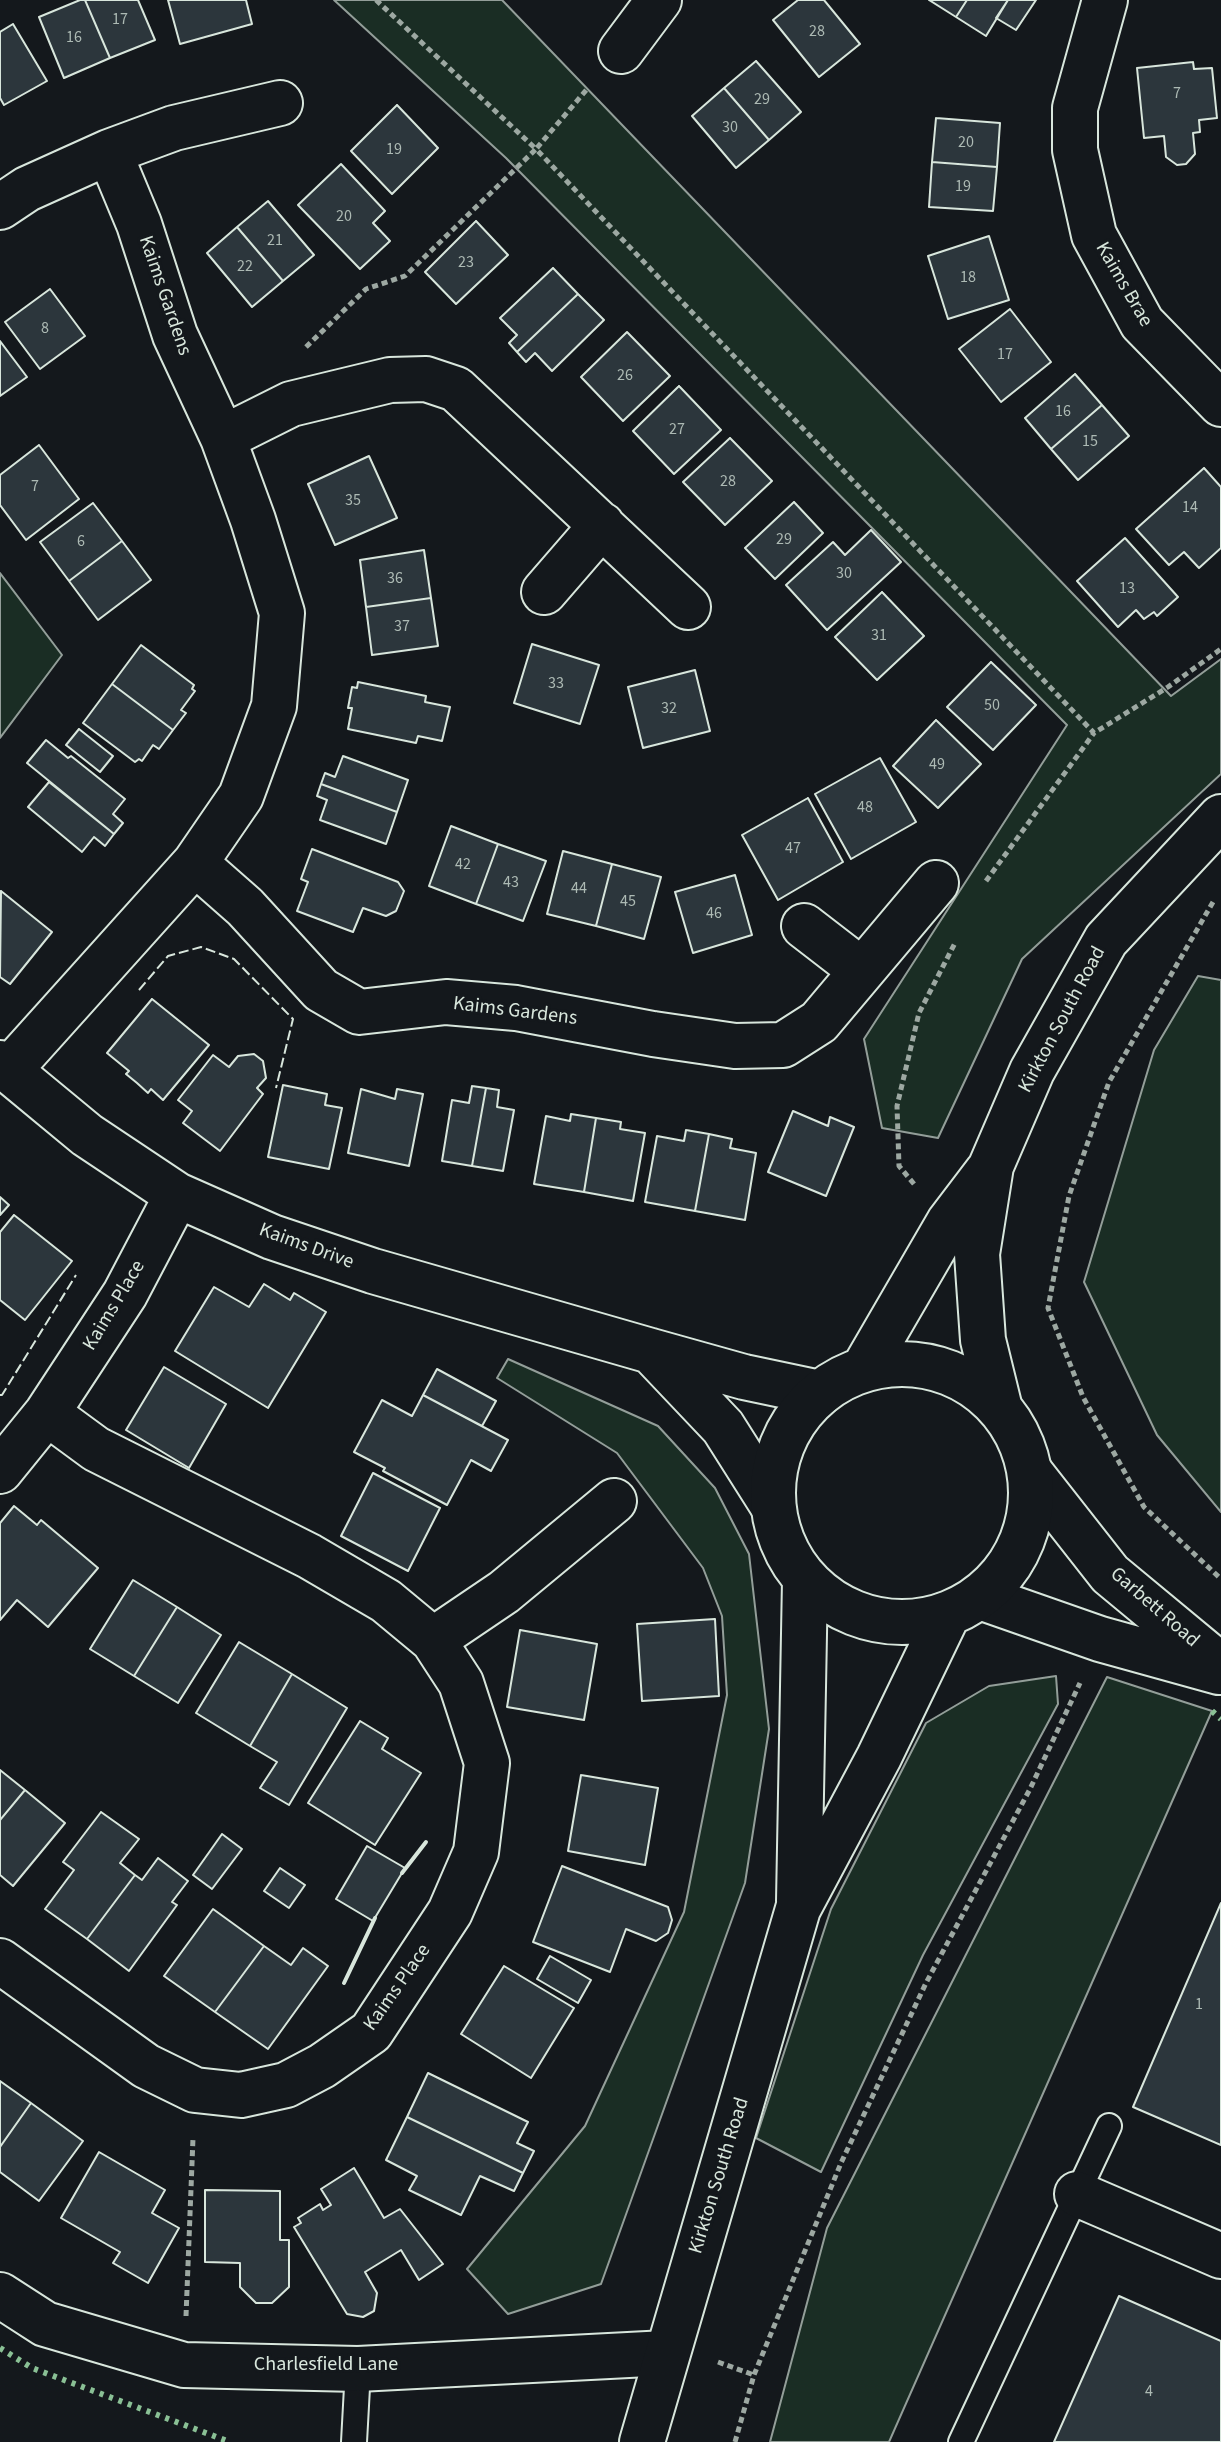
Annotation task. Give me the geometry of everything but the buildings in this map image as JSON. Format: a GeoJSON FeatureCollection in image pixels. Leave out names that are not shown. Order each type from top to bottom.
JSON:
{"type":"FeatureCollection","features":[{"type":"Feature","properties":{"kind":"street"},"geometry":{"type":"LineString","coordinates":[[621,51],[659,0]]}},
{"type":"Feature","properties":{"kind":"street","name":"Kaims Brae"},"geometry":{"type":"LineString","coordinates":[[1105,0],[1075,108],[1075,150],[1094,235],[1142,323],[1221,404]]}},
{"type":"Feature","properties":{"kind":"street"},"geometry":{"type":"LineString","coordinates":[[0,207],[27,189],[109,152],[174,128],[280,103]]}},
{"type":"Feature","properties":{"kind":"street","name":"Kaims Gardens"},"geometry":{"type":"LineString","coordinates":[[4,1066],[195,863],[241,796],[274,706],[282,613],[223,438],[175,335],[139,224],[109,152]]}},
{"type":"Feature","properties":{"kind":"street"},"geometry":{"type":"LineString","coordinates":[[223,438],[291,404],[390,380],[426,379],[456,389],[688,607]]}},
{"type":"Feature","properties":{"kind":"street"},"geometry":{"type":"LineString","coordinates":[[544,592],[602,525]]}},
{"type":"Feature","properties":{"kind":"street","name":"Kirkton South Road"},"geometry":{"type":"LineString","coordinates":[[863,1370],[949,1222],[991,1166],[1032,1071],[1106,940],[1214,824]]}},
{"type":"Feature","properties":{"kind":"street","name":"Kaims Gardens"},"geometry":{"type":"LineString","coordinates":[[195,863],[245,907],[321,990],[359,1012],[446,1002],[516,1008],[735,1046],[783,1045],[819,1022],[936,883]]}},
{"type":"Feature","properties":{"kind":"street"},"geometry":{"type":"LineString","coordinates":[[804,926],[861,970]]}},
{"type":"Feature","properties":{"kind":"street","name":"Kaims Drive"},"geometry":{"type":"LineString","coordinates":[[4,1066],[87,1135],[177,1195],[272,1237],[373,1271],[651,1351],[744,1377],[820,1393]]}},
{"type":"Feature","properties":{"kind":"street","name":"Kirkton South Road"},"geometry":{"type":"LineString","coordinates":[[991,1166],[977,1254],[983,1340],[1000,1409]]}},
{"type":"Feature","properties":{"kind":"street","name":"Kaims Place"},"geometry":{"type":"LineString","coordinates":[[0,1471],[47,1413],[125,1294],[177,1195]]}},
{"type":"Feature","properties":{"kind":"street"},"geometry":{"type":"LineString","coordinates":[[651,1351],[723,1427],[773,1506]]}},
{"type":"Feature","properties":{"kind":"street"},"geometry":{"type":"LineString","coordinates":[[897,1364],[936,1368],[981,1391],[1000,1409],[1022,1444],[1030,1472],[1029,1516],[1018,1549],[1003,1573],[964,1605],[924,1620],[875,1620],[832,1602],[805,1580],[781,1542],[773,1506],[780,1450],[795,1421],[820,1393],[863,1370],[897,1364]]}},
{"type":"Feature","properties":{"kind":"street","name":"Kaims Place"},"geometry":{"type":"LineString","coordinates":[[0,1961],[146,2066],[195,2090],[241,2095],[286,2085],[322,2066],[371,2032],[450,1912],[476,1852],[487,1763],[461,1683],[433,1640],[386,1601],[309,1556],[96,1449],[47,1413]]}},
{"type":"Feature","properties":{"kind":"street","name":"Garbett Road"},"geometry":{"type":"LineString","coordinates":[[1030,1472],[1110,1574],[1221,1666]]}},
{"type":"Feature","properties":{"kind":"street"},"geometry":{"type":"LineString","coordinates":[[433,1640],[504,1592],[614,1501]]}},
{"type":"Feature","properties":{"kind":"street","name":"Kirkton South Road"},"geometry":{"type":"LineString","coordinates":[[798,1909],[805,1580]]}},
{"type":"Feature","properties":{"kind":"street","name":"Kirkton South Road"},"geometry":{"type":"LineString","coordinates":[[642,2442],[798,1909],[964,1605]]}},
{"type":"Feature","properties":{"kind":"street","name":"Garbett Road"},"geometry":{"type":"LineString","coordinates":[[964,1605],[1221,1673]]}},
{"type":"Feature","properties":{"kind":"street"},"geometry":{"type":"LineString","coordinates":[[1077,2194],[1221,2256]]}},
{"type":"Feature","properties":{"kind":"street","name":"Charlesfield Lane"},"geometry":{"type":"LineString","coordinates":[[0,2295],[45,2324],[184,2365],[358,2369],[667,2353]]}},
{"type":"Feature","properties":{"kind":"lane"},"geometry":{"type":"LineString","coordinates":[[961,2442],[1109,2126]]}},
{"type":"Feature","properties":{"kind":"lane"},"geometry":{"type":"LineString","coordinates":[[354,2442],[358,2369]]}},
{"type":"Feature","properties":{"kind":"path"},"geometry":{"type":"LineString","coordinates":[[376,0],[536,149],[1094,733]]}},
{"type":"Feature","properties":{"kind":"path"},"geometry":{"type":"LineString","coordinates":[[291,404],[297,356],[366,289],[405,276],[536,149],[621,51]]}},
{"type":"Feature","properties":{"kind":"path"},"geometry":{"type":"LineString","coordinates":[[980,893],[987,879],[1094,733],[1168,687],[1221,649]]}},
{"type":"Feature","properties":{"kind":"path"},"geometry":{"type":"LineString","coordinates":[[1214,824],[1217,895],[1109,1082],[1069,1196],[1048,1308],[1083,1397],[1144,1507],[1221,1579]]}},
{"type":"Feature","properties":{"kind":"path"},"geometry":{"type":"LineString","coordinates":[[949,1222],[899,1166],[897,1106],[919,1013],[960,933]]}},
{"type":"Feature","properties":{"kind":"path"},"geometry":{"type":"LineString","coordinates":[[735,2442],[754,2375],[841,2163],[919,1997],[1030,1789],[1100,1639]]}},
{"type":"Feature","properties":{"kind":"path"},"geometry":{"type":"LineString","coordinates":[[184,2365],[195,2090]]}},
{"type":"Feature","properties":{"kind":"green space"},"geometry":{"type":"Polygon","coordinates":[[[334,0],[502,0],[1171,696],[1221,659],[1221,774],[1022,959],[938,1138],[882,1128],[864,1039],[1067,725],[506,158],[334,0]]]}},
{"type":"Feature","properties":{"kind":"green space"},"geometry":{"type":"Polygon","coordinates":[[[0,573],[62,655],[0,738],[0,573]]]}},
{"type":"Feature","properties":{"kind":"green space"},"geometry":{"type":"Polygon","coordinates":[[[1198,976],[1221,980],[1221,1512],[1157,1435],[1084,1282],[1154,1050],[1198,976]]]}},
{"type":"Feature","properties":{"kind":"green space"},"geometry":{"type":"Polygon","coordinates":[[[508,1359],[658,1426],[715,1488],[749,1554],[769,1729],[745,1883],[601,2284],[508,2314],[467,2269],[585,2126],[684,1912],[727,1695],[722,1616],[703,1568],[617,1453],[497,1378],[508,1359]]]}},
{"type":"Feature","properties":{"kind":"green space"},"geometry":{"type":"Polygon","coordinates":[[[1056,1676],[1058,1704],[923,1955],[821,2172],[756,2138],[831,1909],[926,1723],[989,1686],[1056,1676]]]}},
{"type":"Feature","properties":{"kind":"green space"},"geometry":{"type":"Polygon","coordinates":[[[1107,1677],[1212,1711],[889,2442],[770,2442],[827,2228],[1107,1677]]]}},
{"type":"Feature","properties":{"kind":"hedge"},"geometry":{"type":"LineString","coordinates":[[1212,1711],[1221,1719]]}},
{"type":"Feature","properties":{"kind":"hedge"},"geometry":{"type":"LineString","coordinates":[[0,2348],[32,2368],[230,2442]]}},
{"type":"Feature","properties":{"kind":"fence"},"geometry":{"type":"LineString","coordinates":[[139,990],[168,956],[201,947],[234,959],[293,1019],[276,1088]]}},
{"type":"Feature","properties":{"kind":"fence"},"geometry":{"type":"LineString","coordinates":[[0,1395],[76,1275]]}},
{"type":"Feature","properties":{"kind":"wall"},"geometry":{"type":"LineString","coordinates":[[402,1873],[426,1842]]}},
{"type":"Feature","properties":{"kind":"wall"},"geometry":{"type":"LineString","coordinates":[[344,1983],[375,1918]]}}]}
